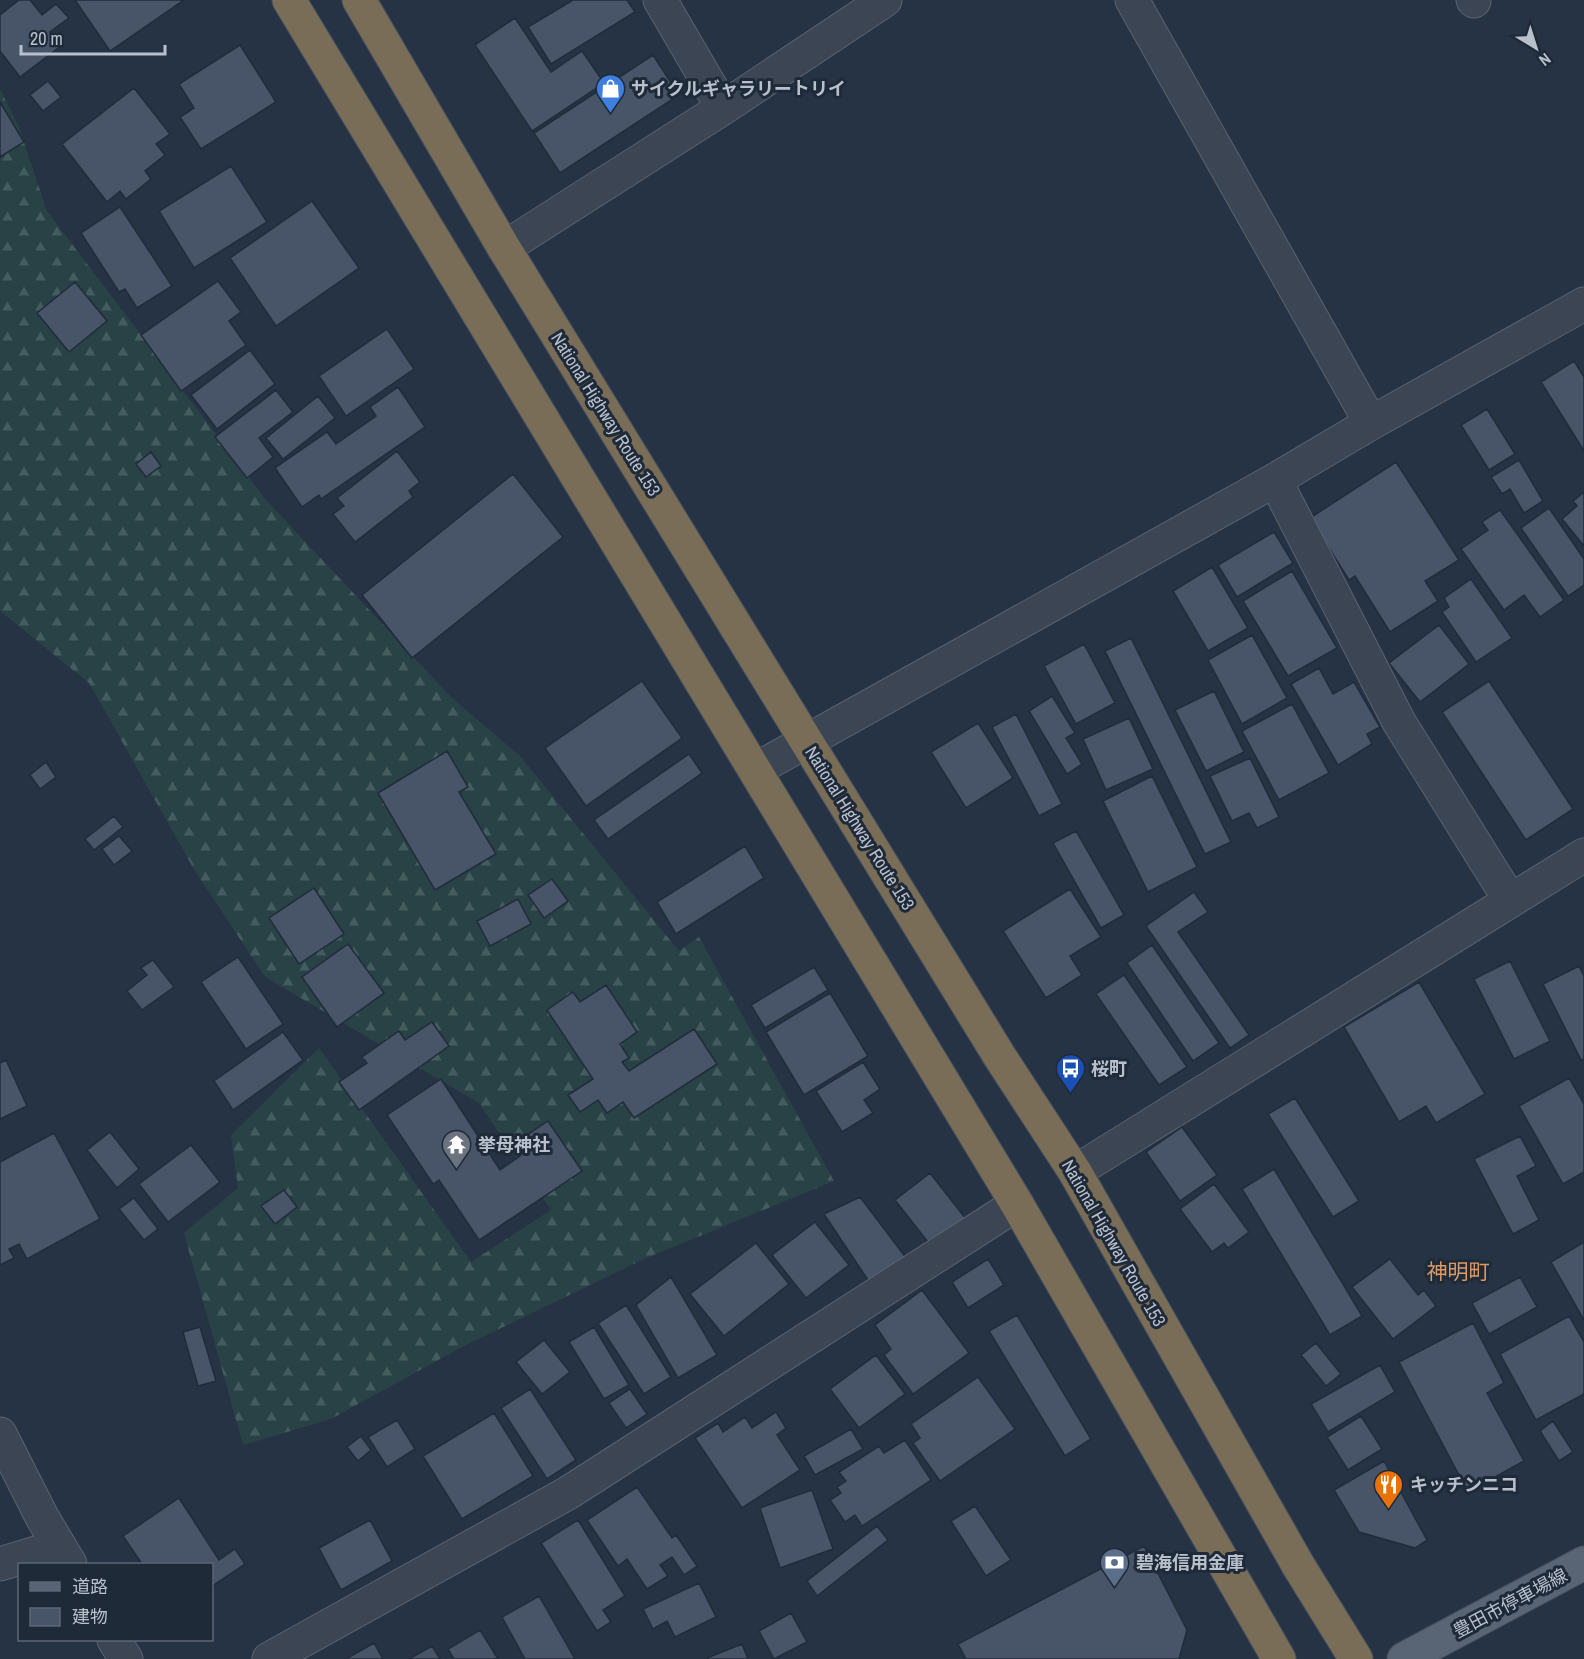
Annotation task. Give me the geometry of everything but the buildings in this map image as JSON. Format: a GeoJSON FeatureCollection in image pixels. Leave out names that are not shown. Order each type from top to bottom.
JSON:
{"type":"FeatureCollection","features":[{"type":"Feature","properties":{"kind":"highway"},"geometry":{"type":"LineString","coordinates":[[289,0],[1017,1204],[1279,1659]]}},
{"type":"Feature","properties":{"kind":"highway","name":"National Highway Route 153"},"geometry":{"type":"LineString","coordinates":[[359,0],[504,248],[1000,1057],[1075,1173],[1298,1565],[1356,1659]]}},
{"type":"Feature","properties":{"kind":"main road","name":"豊田市停車場線"},"geometry":{"type":"LineString","coordinates":[[1404,1659],[1584,1563]]}},
{"type":"Feature","properties":{"kind":"street"},"geometry":{"type":"LineString","coordinates":[[660,0],[723,108]]}},
{"type":"Feature","properties":{"kind":"street"},"geometry":{"type":"LineString","coordinates":[[504,248],[723,108],[885,0]]}},
{"type":"Feature","properties":{"kind":"street"},"geometry":{"type":"LineString","coordinates":[[1132,0],[1371,423]]}},
{"type":"Feature","properties":{"kind":"street"},"geometry":{"type":"LineString","coordinates":[[755,770],[1275,480],[1371,423],[1584,304]]}},
{"type":"Feature","properties":{"kind":"street"},"geometry":{"type":"LineString","coordinates":[[1275,480],[1399,722],[1510,900]]}},
{"type":"Feature","properties":{"kind":"street"},"geometry":{"type":"LineString","coordinates":[[1075,1173],[1584,855]]}},
{"type":"Feature","properties":{"kind":"street"},"geometry":{"type":"LineString","coordinates":[[269,1659],[568,1493],[1017,1204]]}},
{"type":"Feature","properties":{"kind":"street"},"geometry":{"type":"LineString","coordinates":[[0,1434],[42,1517],[65,1555],[0,1564]]}},
{"type":"Feature","properties":{"kind":"street"},"geometry":{"type":"LineString","coordinates":[[115,1641],[126,1659]]}},
{"type":"Feature","properties":{"kind":"green space"},"geometry":{"type":"Polygon","coordinates":[[[0,89],[19,127],[47,211],[266,500],[451,697],[520,756],[679,951],[699,937],[834,1181],[644,1259],[462,1347],[331,1419],[243,1445],[184,1233],[238,1188],[231,1135],[319,1048],[471,1262],[551,1210],[479,1103],[265,977],[195,871],[89,683],[0,611],[0,89]]]}},
{"type":"Feature","properties":{"kind":"place","name":"サイクルギャラリートリイ"},"geometry":{"type":"Point","coordinates":[610,114]}},
{"type":"Feature","properties":{"kind":"place","name":"桜町"},"geometry":{"type":"Point","coordinates":[1070,1094]}},
{"type":"Feature","properties":{"kind":"place","name":"挙母神社"},"geometry":{"type":"Point","coordinates":[457,1170]}},
{"type":"Feature","properties":{"kind":"place","name":"キッチンニコ"},"geometry":{"type":"Point","coordinates":[1389,1510]}},
{"type":"Feature","properties":{"kind":"place","name":"碧海信用金庫"},"geometry":{"type":"Point","coordinates":[1115,1588]}},
{"type":"Feature","properties":{"kind":"district","name":"神明町"},"geometry":{"type":"Point","coordinates":[1458,1271]}}]}
